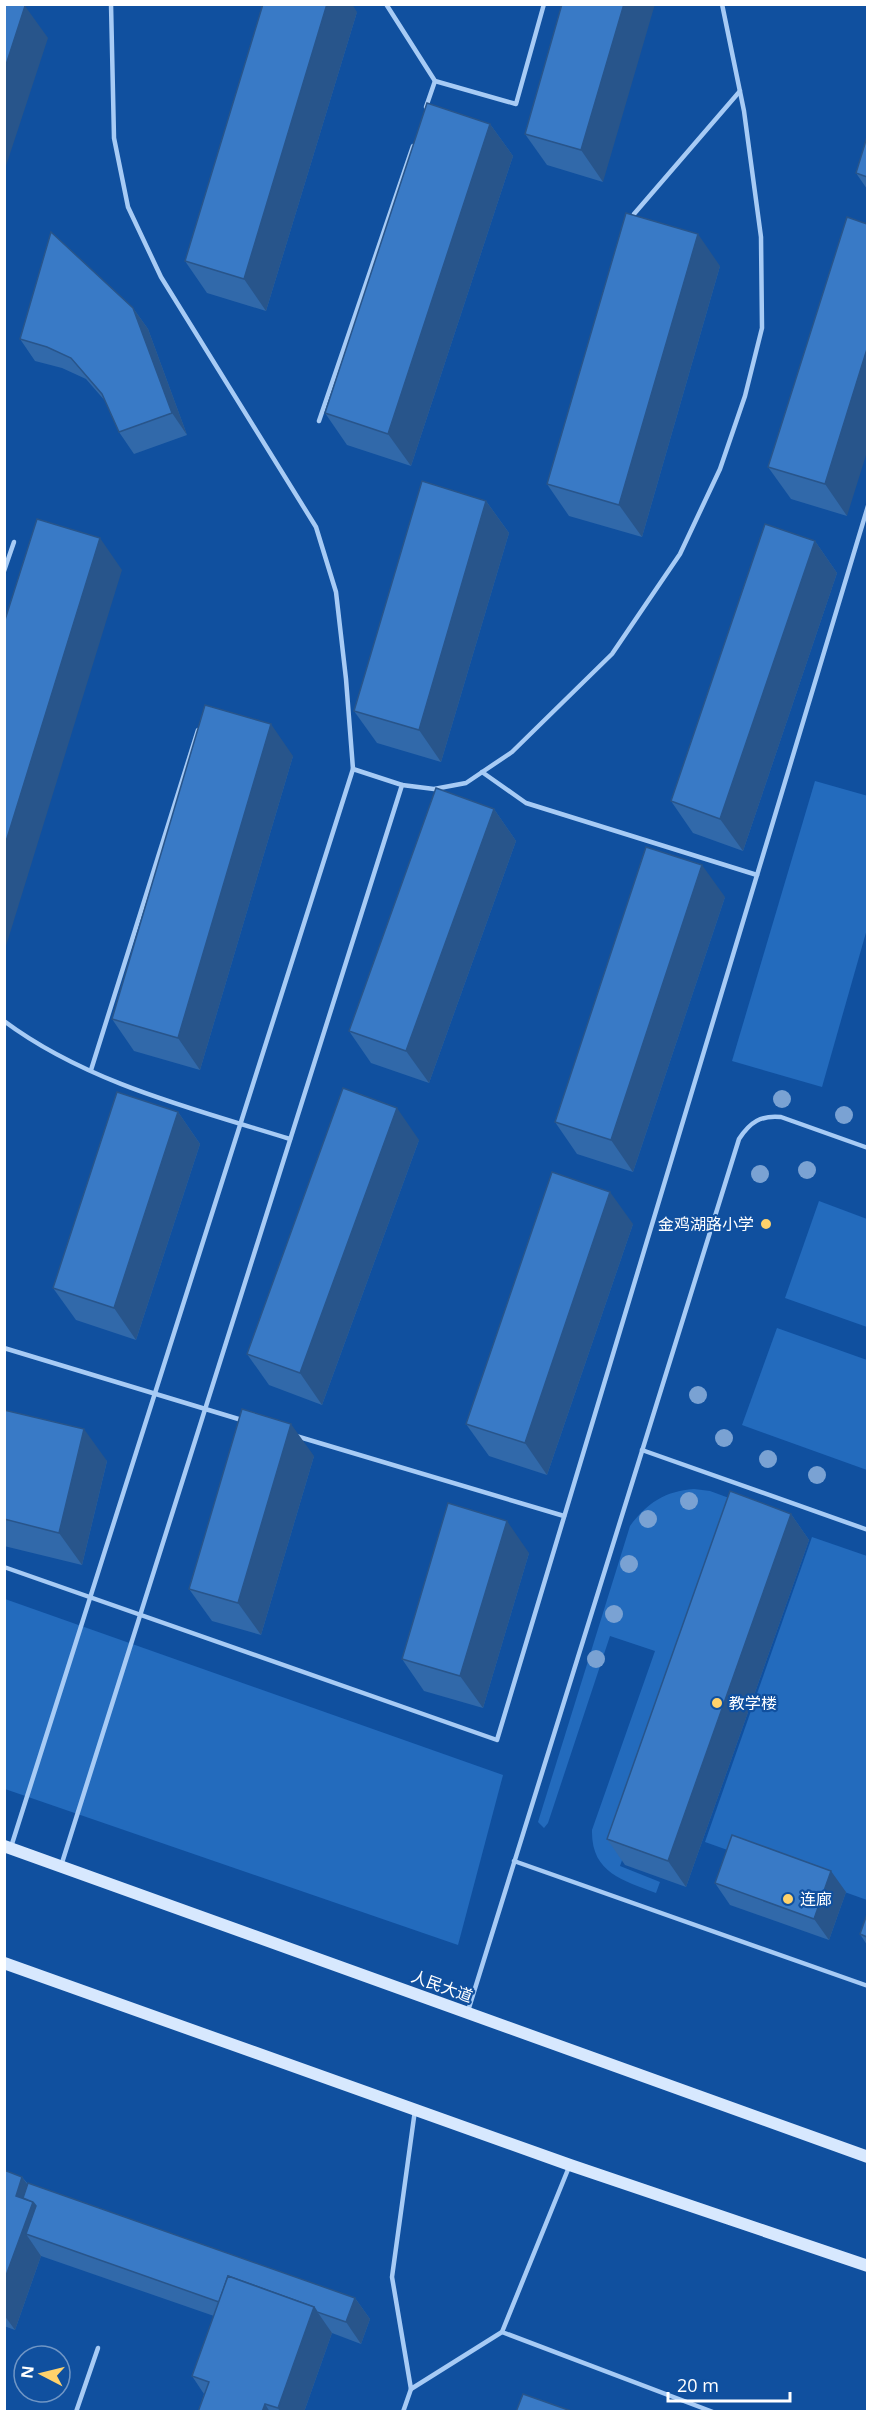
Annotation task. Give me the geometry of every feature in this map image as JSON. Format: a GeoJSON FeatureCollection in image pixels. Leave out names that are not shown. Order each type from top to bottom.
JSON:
{"type":"FeatureCollection","features":[{"type":"Feature","properties":{"kind":"main road","name":"人民大道"},"geometry":{"type":"LineString","coordinates":[[8,1847],[867,2157]]}},
{"type":"Feature","properties":{"kind":"main road"},"geometry":{"type":"LineString","coordinates":[[4,1963],[570,2165],[867,2266]]}},
{"type":"Feature","properties":{"kind":"lane"},"geometry":{"type":"LineString","coordinates":[[8,1847],[155,1394],[353,769],[336,592],[316,527],[161,277],[128,207],[114,138],[111,4]]}},
{"type":"Feature","properties":{"kind":"lane"},"geometry":{"type":"LineString","coordinates":[[386,4],[435,81],[516,104],[544,4]]}},
{"type":"Feature","properties":{"kind":"lane"},"geometry":{"type":"LineString","coordinates":[[353,769],[402,785],[434,789],[466,783],[512,752],[612,654],[680,554],[720,470],[745,396],[762,328],[761,237],[740,92],[722,4]]}},
{"type":"Feature","properties":{"kind":"lane"},"geometry":{"type":"LineString","coordinates":[[423,115],[435,81]]}},
{"type":"Feature","properties":{"kind":"lane"},"geometry":{"type":"LineString","coordinates":[[631,225],[634,214],[740,92]]}},
{"type":"Feature","properties":{"kind":"lane"},"geometry":{"type":"LineString","coordinates":[[319,421],[416,138]]}},
{"type":"Feature","properties":{"kind":"lane"},"geometry":{"type":"LineString","coordinates":[[4,1567],[497,1740],[867,506]]}},
{"type":"Feature","properties":{"kind":"lane"},"geometry":{"type":"LineString","coordinates":[[4,571],[14,542]]}},
{"type":"Feature","properties":{"kind":"lane"},"geometry":{"type":"LineString","coordinates":[[91,1070],[198,729]]}},
{"type":"Feature","properties":{"kind":"lane"},"geometry":{"type":"LineString","coordinates":[[482,772],[526,803],[757,875]]}},
{"type":"Feature","properties":{"kind":"lane"},"geometry":{"type":"LineString","coordinates":[[61,1866],[402,785]]}},
{"type":"Feature","properties":{"kind":"lane"},"geometry":{"type":"LineString","coordinates":[[5,1024],[49,1050],[91,1070],[165,1100],[290,1139]]}},
{"type":"Feature","properties":{"kind":"lane"},"geometry":{"type":"LineString","coordinates":[[467,2013],[739,1139],[752,1122],[771,1116],[782,1117],[867,1148]]}},
{"type":"Feature","properties":{"kind":"lane"},"geometry":{"type":"LineString","coordinates":[[4,1348],[250,1422]]}},
{"type":"Feature","properties":{"kind":"lane"},"geometry":{"type":"LineString","coordinates":[[284,1432],[564,1516]]}},
{"type":"Feature","properties":{"kind":"lane"},"geometry":{"type":"LineString","coordinates":[[642,1450],[867,1530]]}},
{"type":"Feature","properties":{"kind":"lane"},"geometry":{"type":"LineString","coordinates":[[514,1861],[867,1986]]}},
{"type":"Feature","properties":{"kind":"lane"},"geometry":{"type":"LineString","coordinates":[[403,2412],[411,2389],[392,2277],[415,2110]]}},
{"type":"Feature","properties":{"kind":"lane"},"geometry":{"type":"LineString","coordinates":[[411,2389],[502,2331],[570,2165]]}},
{"type":"Feature","properties":{"kind":"lane"},"geometry":{"type":"LineString","coordinates":[[502,2331],[712,2412]]}},
{"type":"Feature","properties":{"kind":"lane"},"geometry":{"type":"LineString","coordinates":[[76,2412],[99,2348]]}},
{"type":"Feature","properties":{"kind":"shaded area"},"geometry":{"type":"Polygon","coordinates":[[[815,781],[868,796],[867,929],[822,1087],[732,1061],[815,781]]]}},
{"type":"Feature","properties":{"kind":"shaded area"},"geometry":{"type":"Polygon","coordinates":[[[819,1201],[867,1219],[867,1327],[785,1298],[819,1201]]]}},
{"type":"Feature","properties":{"kind":"shaded area"},"geometry":{"type":"Polygon","coordinates":[[[777,1328],[867,1360],[867,1470],[742,1425],[777,1328]]]}},
{"type":"Feature","properties":{"kind":"shaded area"},"geometry":{"type":"Polygon","coordinates":[[[694,1489],[710,1491],[748,1505],[620,1866],[660,1882],[656,1893],[611,1873],[597,1856],[593,1845],[592,1830],[655,1651],[610,1636],[548,1823],[544,1828],[538,1822],[630,1526],[643,1511],[658,1500],[674,1492],[694,1489]]]}},
{"type":"Feature","properties":{"kind":"shaded area"},"geometry":{"type":"Polygon","coordinates":[[[812,1537],[867,1556],[867,1900],[705,1842],[812,1537]]]}},
{"type":"Feature","properties":{"kind":"shaded area"},"geometry":{"type":"Polygon","coordinates":[[[5,1599],[503,1775],[458,1945],[5,1789],[5,1599]]]}},
{"type":"Feature","properties":{"kind":"building"},"geometry":{"type":"Polygon","coordinates":[[[4,4],[25,6],[4,71],[4,4]]]}},
{"type":"Feature","properties":{"kind":"building"},"geometry":{"type":"Polygon","coordinates":[[[263,4],[327,4],[244,279],[185,261],[263,4]]]}},
{"type":"Feature","properties":{"kind":"building"},"geometry":{"type":"Polygon","coordinates":[[[562,4],[624,4],[581,150],[525,134],[562,4]]]}},
{"type":"Feature","properties":{"kind":"building"},"geometry":{"type":"Polygon","coordinates":[[[427,103],[490,124],[388,434],[325,413],[427,103]]]}},
{"type":"Feature","properties":{"kind":"building"},"geometry":{"type":"Polygon","coordinates":[[[867,137],[867,177],[856,173],[867,137]]]}},
{"type":"Feature","properties":{"kind":"building"},"geometry":{"type":"Polygon","coordinates":[[[626,213],[698,234],[619,505],[547,484],[626,213]]]}},
{"type":"Feature","properties":{"kind":"building"},"geometry":{"type":"Polygon","coordinates":[[[847,217],[867,224],[867,349],[825,484],[768,467],[847,217]]]}},
{"type":"Feature","properties":{"kind":"building"},"geometry":{"type":"Polygon","coordinates":[[[51,232],[133,308],[172,413],[119,432],[102,394],[71,358],[47,347],[20,339],[51,232]]]}},
{"type":"Feature","properties":{"kind":"building"},"geometry":{"type":"Polygon","coordinates":[[[422,481],[486,501],[419,730],[354,711],[422,481]]]}},
{"type":"Feature","properties":{"kind":"building"},"geometry":{"type":"Polygon","coordinates":[[[37,519],[100,538],[4,848],[4,623],[37,519]]]}},
{"type":"Feature","properties":{"kind":"building"},"geometry":{"type":"Polygon","coordinates":[[[765,524],[815,541],[720,819],[671,801],[765,524]]]}},
{"type":"Feature","properties":{"kind":"building"},"geometry":{"type":"Polygon","coordinates":[[[205,705],[271,724],[178,1038],[112,1019],[205,705]]]}},
{"type":"Feature","properties":{"kind":"building"},"geometry":{"type":"Polygon","coordinates":[[[436,788],[494,809],[406,1051],[349,1031],[436,788]]]}},
{"type":"Feature","properties":{"kind":"building"},"geometry":{"type":"Polygon","coordinates":[[[646,847],[702,865],[611,1140],[555,1122],[646,847]]]}},
{"type":"Feature","properties":{"kind":"building"},"geometry":{"type":"Polygon","coordinates":[[[343,1088],[397,1108],[300,1373],[247,1354],[343,1088]]]}},
{"type":"Feature","properties":{"kind":"building"},"geometry":{"type":"Polygon","coordinates":[[[117,1092],[178,1112],[114,1308],[53,1288],[117,1092]]]}},
{"type":"Feature","properties":{"kind":"building"},"geometry":{"type":"Polygon","coordinates":[[[552,1172],[610,1192],[525,1443],[466,1424],[552,1172]]]}},
{"type":"Feature","properties":{"kind":"building"},"geometry":{"type":"Polygon","coordinates":[[[242,1409],[291,1424],[238,1603],[189,1589],[242,1409]]]}},
{"type":"Feature","properties":{"kind":"building"},"geometry":{"type":"Polygon","coordinates":[[[4,1410],[84,1429],[59,1533],[4,1519],[4,1410]]]}},
{"type":"Feature","properties":{"kind":"building"},"geometry":{"type":"Polygon","coordinates":[[[730,1491],[791,1514],[668,1861],[607,1839],[730,1491]]]}},
{"type":"Feature","properties":{"kind":"building"},"geometry":{"type":"Polygon","coordinates":[[[448,1503],[507,1521],[460,1676],[402,1659],[448,1503]]]}},
{"type":"Feature","properties":{"kind":"building"},"geometry":{"type":"Polygon","coordinates":[[[732,1835],[831,1871],[814,1919],[715,1883],[732,1835]]]}},
{"type":"Feature","properties":{"kind":"building"},"geometry":{"type":"Polygon","coordinates":[[[867,1914],[867,1937],[860,1934],[867,1914]]]}},
{"type":"Feature","properties":{"kind":"building"},"geometry":{"type":"Polygon","coordinates":[[[4,2170],[22,2177],[16,2196],[33,2202],[4,2281],[4,2170]]]}},
{"type":"Feature","properties":{"kind":"building"},"geometry":{"type":"Polygon","coordinates":[[[28,2183],[355,2298],[346,2322],[317,2312],[314,2307],[228,2276],[219,2302],[26,2234],[36,2206],[33,2202],[23,2198],[28,2183]]]}},
{"type":"Feature","properties":{"kind":"building"},"geometry":{"type":"Polygon","coordinates":[[[228,2276],[314,2307],[278,2408],[265,2404],[262,2412],[198,2412],[209,2382],[192,2376],[228,2276]]]}},
{"type":"Feature","properties":{"kind":"building"},"geometry":{"type":"Polygon","coordinates":[[[523,2394],[574,2412],[516,2412],[523,2394]]]}},
{"type":"Feature","properties":{"kind":"place","name":"金鸡湖路小学"},"geometry":{"type":"Point","coordinates":[766,1224]}},
{"type":"Feature","properties":{"kind":"place","name":"教学楼"},"geometry":{"type":"Point","coordinates":[717,1703]}},
{"type":"Feature","properties":{"kind":"place","name":"连廊"},"geometry":{"type":"Point","coordinates":[788,1899]}}]}
